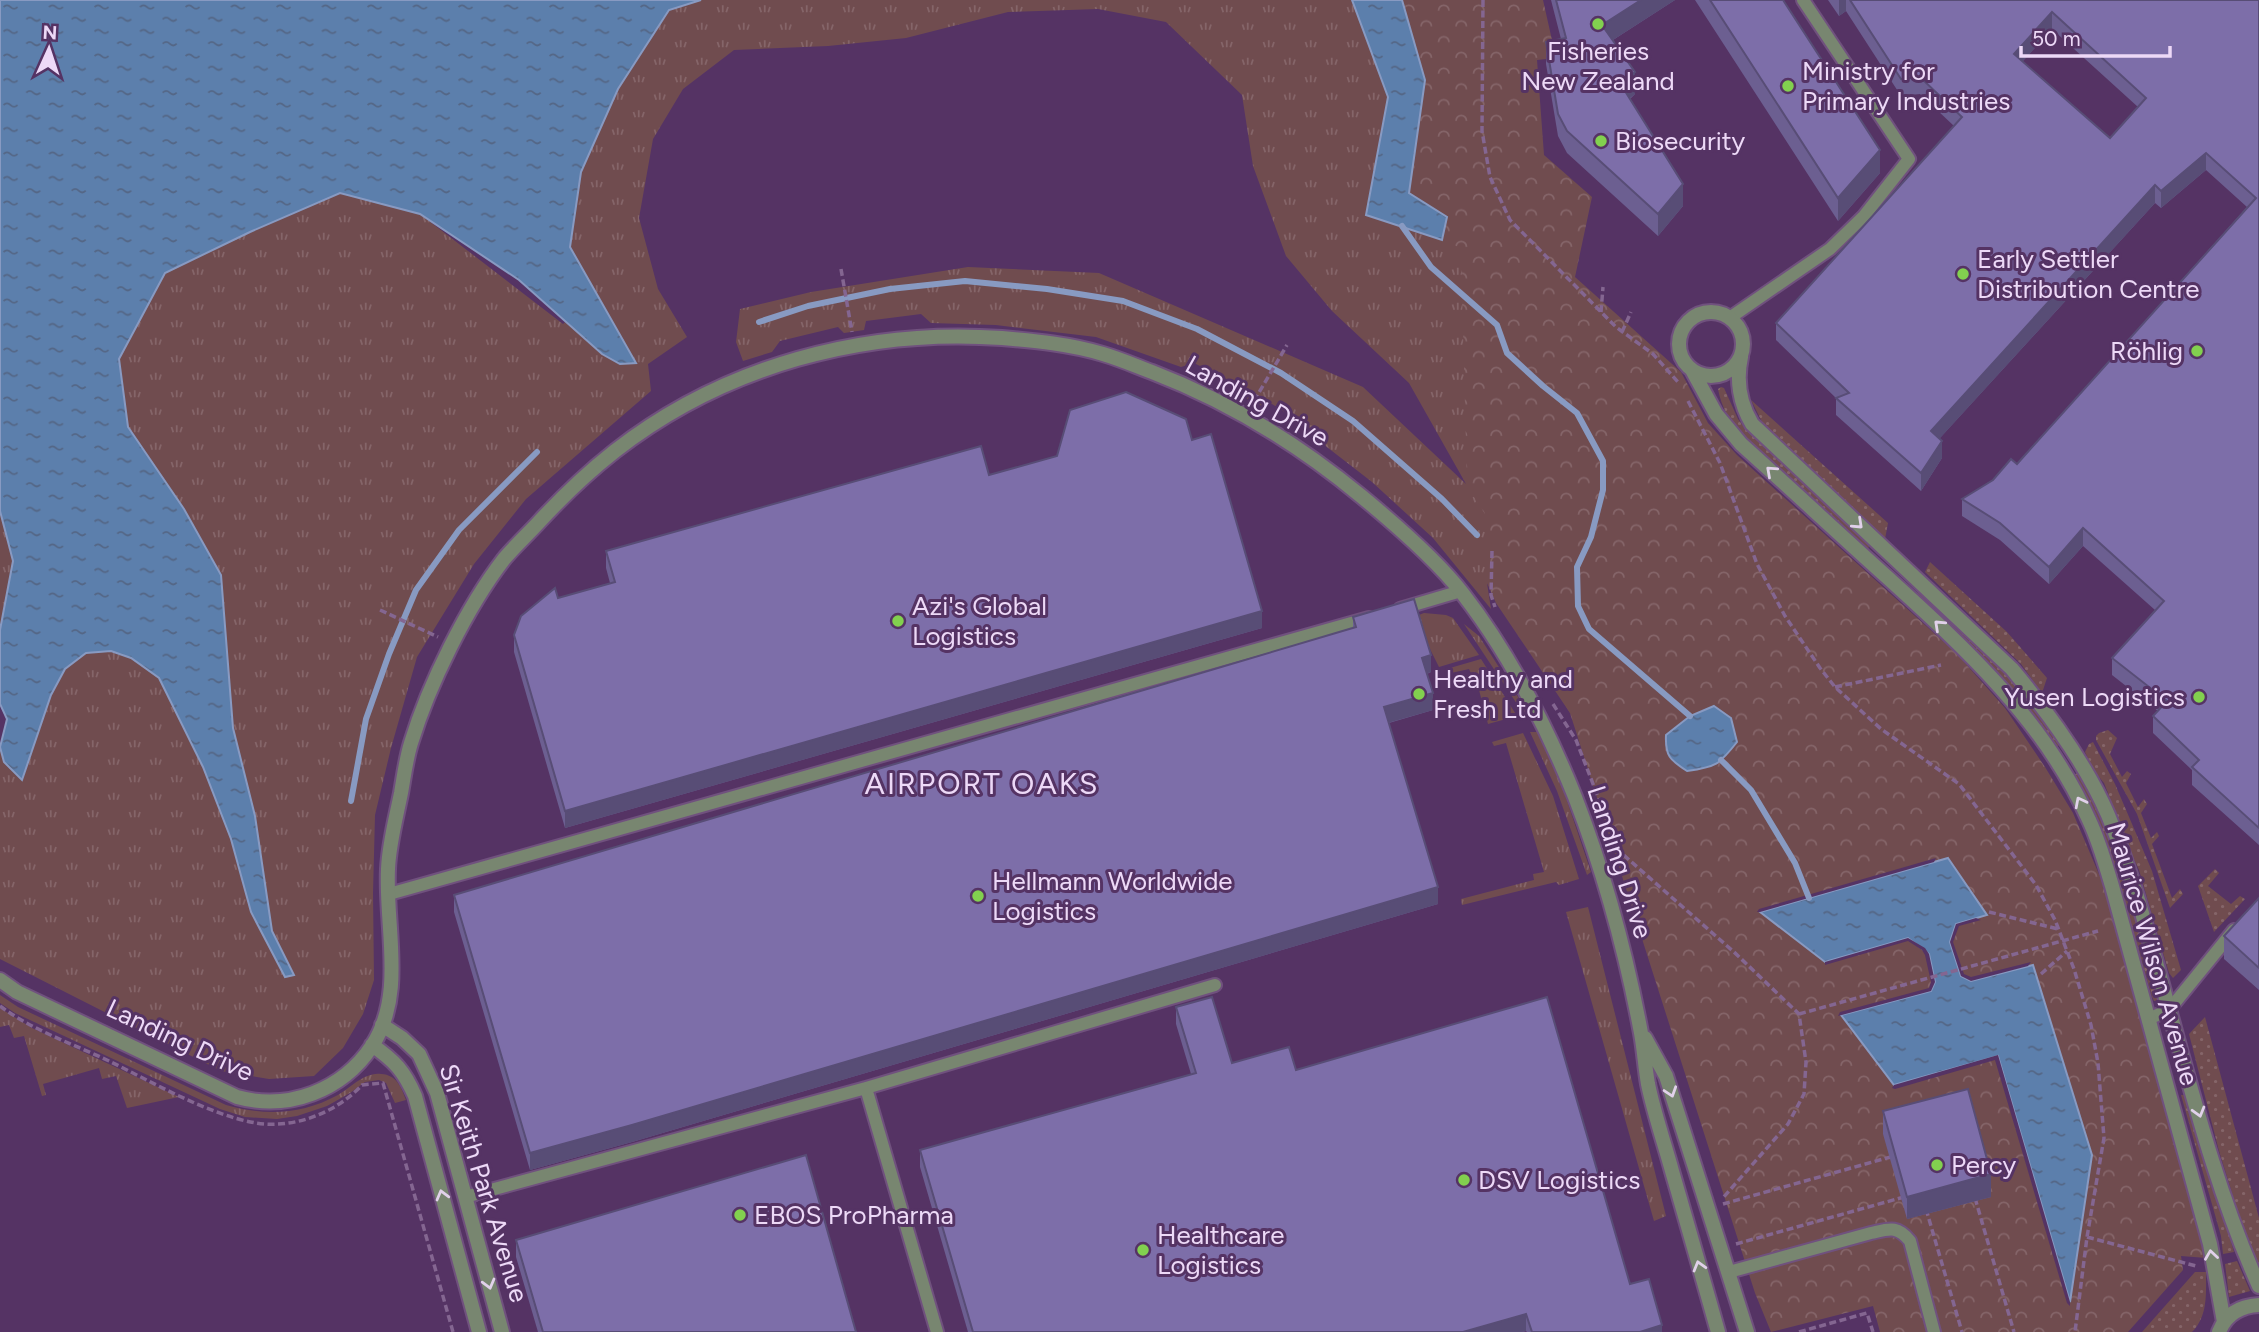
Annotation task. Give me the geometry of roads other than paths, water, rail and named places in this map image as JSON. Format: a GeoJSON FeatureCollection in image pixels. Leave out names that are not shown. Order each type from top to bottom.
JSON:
{"type":"FeatureCollection","features":[{"type":"Feature","properties":{"kind":"street","name":"Maurice Wilson Avenue"},"geometry":{"type":"LineString","coordinates":[[2220,1328],[2210,1244],[2101,849],[2084,808],[2038,733],[1974,658],[1724,425],[1679,350],[1681,331],[1693,316],[1712,311],[1731,317],[1742,335],[1744,346],[1739,388],[1745,413],[1752,424],[2012,669],[2046,710],[2070,748],[2107,812],[2134,882],[2217,1175],[2259,1286]]}},
{"type":"Feature","properties":{"kind":"street","name":"Landing Drive"},"geometry":{"type":"LineString","coordinates":[[0,980],[18,992],[237,1097],[255,1102],[290,1099],[329,1087],[343,1079],[372,1045],[382,1025],[392,987],[388,868],[411,744],[442,663],[481,593],[505,557],[570,489],[617,450],[665,417],[718,388],[764,369],[823,351],[899,339],[954,335],[1056,343],[1117,359],[1198,390],[1317,459],[1395,524],[1461,591],[1518,675],[1554,744],[1599,867],[1620,941],[1640,1031],[1648,1083],[1718,1332]]}},
{"type":"Feature","properties":{"kind":"street"},"geometry":{"type":"LineString","coordinates":[[1692,370],[1700,375],[1720,375],[1728,372],[1741,357]]}},
{"type":"Feature","properties":{"kind":"street","name":"Sir Keith Park Avenue"},"geometry":{"type":"LineString","coordinates":[[382,1025],[402,1038],[419,1054],[437,1093],[502,1332]]}},
{"type":"Feature","properties":{"kind":"street","name":"Landing Drive"},"geometry":{"type":"LineString","coordinates":[[1640,1031],[1666,1076],[1747,1332]]}},
{"type":"Feature","properties":{"kind":"street","name":"Sir Keith Park Avenue"},"geometry":{"type":"LineString","coordinates":[[372,1045],[388,1056],[403,1072],[415,1096],[479,1332]]}},
{"type":"Feature","properties":{"kind":"street"},"geometry":{"type":"LineString","coordinates":[[2220,1328],[2239,1309],[2259,1305]]}},
{"type":"Feature","properties":{"kind":"lane"},"geometry":{"type":"LineString","coordinates":[[1731,317],[1830,249],[1864,216],[1909,159],[1803,0]]}},
{"type":"Feature","properties":{"kind":"lane"},"geometry":{"type":"LineString","coordinates":[[389,894],[1461,591]]}},
{"type":"Feature","properties":{"kind":"lane"},"geometry":{"type":"LineString","coordinates":[[2056,761],[2070,748]]}},
{"type":"Feature","properties":{"kind":"lane"},"geometry":{"type":"LineString","coordinates":[[2148,1018],[2169,1010],[2243,918]]}},
{"type":"Feature","properties":{"kind":"lane"},"geometry":{"type":"LineString","coordinates":[[466,1197],[866,1088],[1215,985]]}},
{"type":"Feature","properties":{"kind":"lane"},"geometry":{"type":"LineString","coordinates":[[866,1088],[937,1332]]}},
{"type":"Feature","properties":{"kind":"lane"},"geometry":{"type":"LineString","coordinates":[[1729,1272],[1871,1233],[1892,1229],[1903,1232],[1910,1241],[1934,1332]]}},
{"type":"Feature","properties":{"kind":"water"},"geometry":{"type":"Polygon","coordinates":[[[0,0],[701,0],[669,10],[618,89],[581,172],[570,247],[636,363],[620,364],[602,354],[519,280],[420,214],[340,193],[165,273],[119,359],[128,427],[184,509],[221,575],[233,728],[255,816],[272,931],[294,975],[285,977],[251,912],[231,839],[203,767],[159,678],[131,658],[111,651],[86,653],[65,669],[51,695],[22,780],[4,762],[0,747],[7,719],[0,704],[0,630],[13,561],[0,511],[0,0]]]}},
{"type":"Feature","properties":{"kind":"water"},"geometry":{"type":"Polygon","coordinates":[[[1352,0],[1402,0],[1425,80],[1409,193],[1447,217],[1442,240],[1366,215],[1388,97],[1352,0]]]}},
{"type":"Feature","properties":{"kind":"water"},"geometry":{"type":"Polygon","coordinates":[[[1714,706],[1731,718],[1737,742],[1716,764],[1687,771],[1670,757],[1666,748],[1666,735],[1690,716],[1714,706]]]}},
{"type":"Feature","properties":{"kind":"water"},"geometry":{"type":"Polygon","coordinates":[[[1948,858],[1987,915],[1956,924],[1950,942],[1961,976],[1971,981],[2033,965],[2092,1155],[2070,1302],[1998,1056],[1894,1085],[1841,1015],[1931,991],[1935,982],[1929,954],[1908,938],[1825,962],[1760,912],[1948,858]]]}},
{"type":"Feature","properties":{"kind":"waterway"},"geometry":{"type":"LineString","coordinates":[[1402,226],[1431,267],[1497,325],[1507,353],[1577,413],[1603,461],[1603,490],[1591,537],[1577,567],[1578,606],[1589,629],[1690,716]]}},
{"type":"Feature","properties":{"kind":"waterway"},"geometry":{"type":"LineString","coordinates":[[759,322],[808,306],[890,289],[965,281],[1047,289],[1123,301],[1197,329],[1281,373],[1353,421],[1442,499],[1477,535]]}},
{"type":"Feature","properties":{"kind":"waterway"},"geometry":{"type":"LineString","coordinates":[[351,801],[366,719],[416,590],[459,530],[537,452]]}},
{"type":"Feature","properties":{"kind":"waterway"},"geometry":{"type":"LineString","coordinates":[[1721,760],[1751,790],[1795,863],[1809,898]]}},
{"type":"Feature","properties":{"kind":"place","name":"Fisheries New Zealand"},"geometry":{"type":"Point","coordinates":[1598,24]}},
{"type":"Feature","properties":{"kind":"place","name":"Ministry for Primary Industries"},"geometry":{"type":"Point","coordinates":[1788,86]}},
{"type":"Feature","properties":{"kind":"place","name":"Biosecurity"},"geometry":{"type":"Point","coordinates":[1601,141]}},
{"type":"Feature","properties":{"kind":"place","name":"Early Settler Distribution Centre"},"geometry":{"type":"Point","coordinates":[1963,274]}},
{"type":"Feature","properties":{"kind":"place","name":"Röhlig"},"geometry":{"type":"Point","coordinates":[2197,351]}},
{"type":"Feature","properties":{"kind":"place","name":"Azi's Global Logistics"},"geometry":{"type":"Point","coordinates":[898,621]}},
{"type":"Feature","properties":{"kind":"place","name":"Healthy and Fresh Ltd"},"geometry":{"type":"Point","coordinates":[1419,694]}},
{"type":"Feature","properties":{"kind":"place","name":"Yusen Logistics"},"geometry":{"type":"Point","coordinates":[2199,697]}},
{"type":"Feature","properties":{"kind":"place","name":"Hellmann Worldwide Logistics"},"geometry":{"type":"Point","coordinates":[978,896]}},
{"type":"Feature","properties":{"kind":"place","name":"Percy"},"geometry":{"type":"Point","coordinates":[1937,1165]}},
{"type":"Feature","properties":{"kind":"place","name":"DSV Logistics"},"geometry":{"type":"Point","coordinates":[1464,1180]}},
{"type":"Feature","properties":{"kind":"place","name":"EBOS ProPharma"},"geometry":{"type":"Point","coordinates":[740,1215]}},
{"type":"Feature","properties":{"kind":"place","name":"Healthcare Logistics"},"geometry":{"type":"Point","coordinates":[1143,1250]}},
{"type":"Feature","properties":{"kind":"district","name":"AIRPORT OAKS"},"geometry":{"type":"Point","coordinates":[982,783]}}]}
